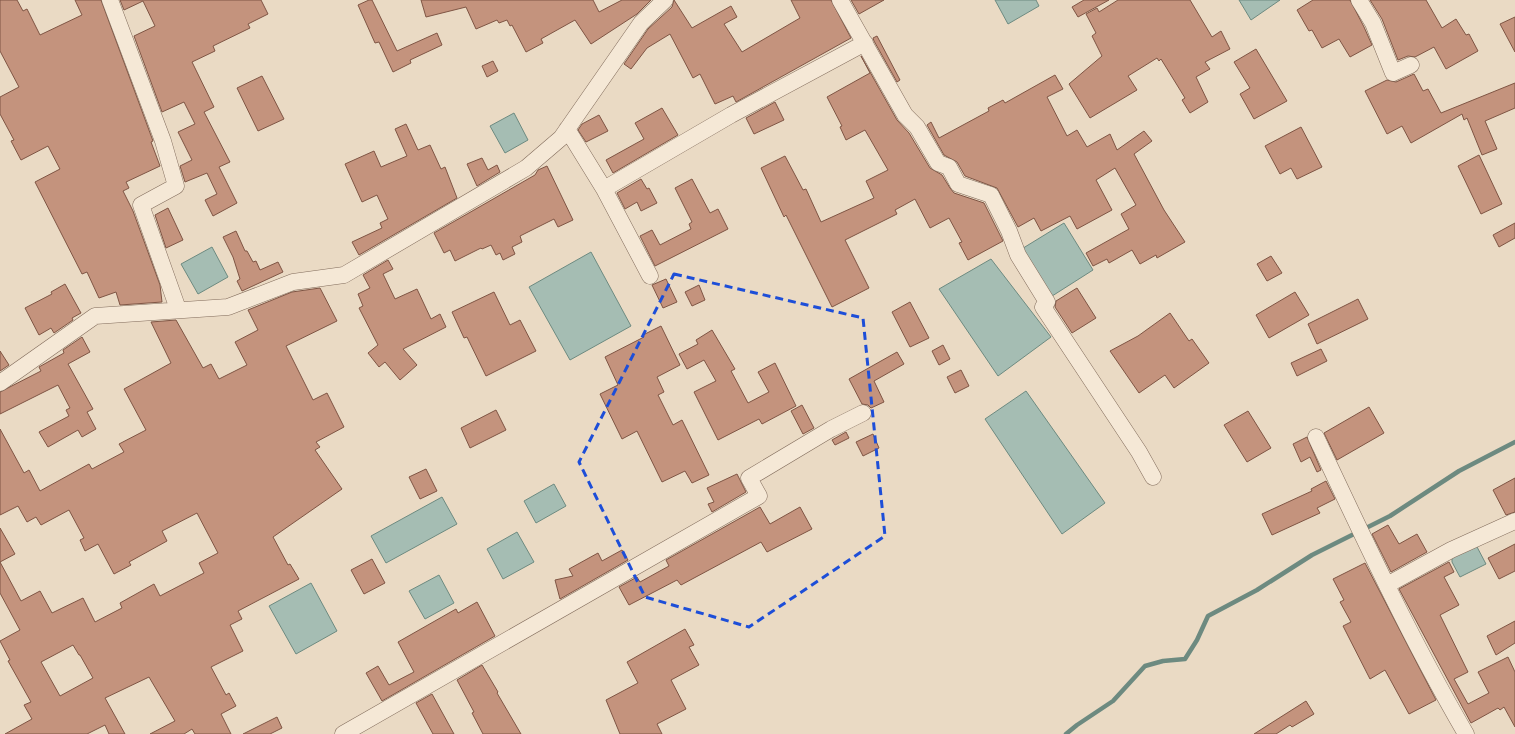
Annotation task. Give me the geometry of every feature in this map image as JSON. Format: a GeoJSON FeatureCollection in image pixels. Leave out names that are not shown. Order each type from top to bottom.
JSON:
{"type":"FeatureCollection","features":[{"type":"Feature","properties":{"kind":"street"},"geometry":{"type":"LineString","coordinates":[[110,0],[163,141],[176,186],[141,205],[178,309]]}},
{"type":"Feature","properties":{"kind":"street"},"geometry":{"type":"LineString","coordinates":[[0,383],[95,316],[228,306],[293,282],[344,275],[526,168],[561,138],[641,23],[665,0]]}},
{"type":"Feature","properties":{"kind":"street"},"geometry":{"type":"LineString","coordinates":[[841,0],[905,115],[917,127],[938,163],[949,168],[958,184],[991,195],[1009,230],[1018,255],[1047,302],[1043,307],[1135,445],[1153,477]]}},
{"type":"Feature","properties":{"kind":"street"},"geometry":{"type":"LineString","coordinates":[[1359,0],[1373,23],[1393,73],[1411,65]]}},
{"type":"Feature","properties":{"kind":"street"},"geometry":{"type":"LineString","coordinates":[[604,189],[738,112],[865,43]]}},
{"type":"Feature","properties":{"kind":"street"},"geometry":{"type":"LineString","coordinates":[[567,129],[604,189],[650,276]]}},
{"type":"Feature","properties":{"kind":"street"},"geometry":{"type":"LineString","coordinates":[[343,734],[759,496],[749,478],[863,413]]}},
{"type":"Feature","properties":{"kind":"street"},"geometry":{"type":"LineString","coordinates":[[1316,437],[1387,585],[1445,697],[1466,734]]}},
{"type":"Feature","properties":{"kind":"street"},"geometry":{"type":"LineString","coordinates":[[1387,585],[1451,550],[1515,521]]}},
{"type":"Feature","properties":{"kind":"highlighted area"},"geometry":{"type":"Polygon","coordinates":[[[674,274],[863,318],[885,536],[749,627],[645,597],[579,462],[674,274]]]}},
{"type":"Feature","properties":{"kind":"shaded area"},"geometry":{"type":"Polygon","coordinates":[[[995,0],[1036,0],[1039,6],[1008,24],[995,0]]]}},
{"type":"Feature","properties":{"kind":"shaded area"},"geometry":{"type":"Polygon","coordinates":[[[1239,0],[1280,0],[1251,20],[1239,0]]]}},
{"type":"Feature","properties":{"kind":"shaded area"},"geometry":{"type":"Polygon","coordinates":[[[514,113],[528,140],[505,153],[490,126],[514,113]]]}},
{"type":"Feature","properties":{"kind":"shaded area"},"geometry":{"type":"Polygon","coordinates":[[[1064,223],[1093,270],[1049,298],[1020,250],[1064,223]]]}},
{"type":"Feature","properties":{"kind":"shaded area"},"geometry":{"type":"Polygon","coordinates":[[[212,247],[228,277],[198,294],[181,264],[212,247]]]}},
{"type":"Feature","properties":{"kind":"shaded area"},"geometry":{"type":"Polygon","coordinates":[[[591,252],[631,326],[570,360],[529,287],[591,252]]]}},
{"type":"Feature","properties":{"kind":"shaded area"},"geometry":{"type":"Polygon","coordinates":[[[991,259],[1051,337],[998,376],[939,289],[991,259]]]}},
{"type":"Feature","properties":{"kind":"shaded area"},"geometry":{"type":"Polygon","coordinates":[[[1026,391],[1105,503],[1062,534],[985,419],[1026,391]]]}},
{"type":"Feature","properties":{"kind":"shaded area"},"geometry":{"type":"Polygon","coordinates":[[[554,484],[566,506],[536,523],[524,501],[554,484]]]}},
{"type":"Feature","properties":{"kind":"shaded area"},"geometry":{"type":"Polygon","coordinates":[[[442,497],[457,524],[386,563],[371,536],[442,497]]]}},
{"type":"Feature","properties":{"kind":"shaded area"},"geometry":{"type":"Polygon","coordinates":[[[517,532],[534,562],[503,579],[487,549],[517,532]]]}},
{"type":"Feature","properties":{"kind":"shaded area"},"geometry":{"type":"Polygon","coordinates":[[[1476,545],[1486,564],[1460,577],[1452,562],[1452,557],[1476,545]]]}},
{"type":"Feature","properties":{"kind":"shaded area"},"geometry":{"type":"Polygon","coordinates":[[[439,575],[454,603],[425,619],[409,591],[439,575]]]}},
{"type":"Feature","properties":{"kind":"shaded area"},"geometry":{"type":"Polygon","coordinates":[[[311,583],[337,631],[296,654],[269,606],[311,583]]]}},
{"type":"Feature","properties":{"kind":"building"},"geometry":{"type":"Polygon","coordinates":[[[0,0],[17,0],[23,11],[27,9],[40,35],[82,15],[75,0],[101,0],[153,141],[151,142],[160,166],[126,182],[129,188],[123,191],[133,211],[160,285],[162,302],[120,305],[116,292],[99,298],[87,272],[82,274],[35,182],[60,169],[48,146],[21,160],[11,141],[14,140],[0,114],[0,97],[19,87],[0,51],[0,0]]]}},
{"type":"Feature","properties":{"kind":"building"},"geometry":{"type":"Polygon","coordinates":[[[120,0],[261,0],[268,14],[248,24],[250,28],[213,46],[215,51],[192,62],[214,107],[204,112],[230,162],[219,167],[237,203],[213,216],[205,200],[217,194],[207,173],[185,182],[180,166],[192,160],[178,132],[195,124],[184,102],[162,112],[134,36],[155,26],[143,1],[124,10],[120,0]]]}},
{"type":"Feature","properties":{"kind":"building"},"geometry":{"type":"Polygon","coordinates":[[[372,0],[397,51],[437,33],[442,45],[410,60],[411,63],[393,72],[379,42],[375,43],[358,5],[372,0]]]}},
{"type":"Feature","properties":{"kind":"building"},"geometry":{"type":"Polygon","coordinates":[[[421,0],[593,0],[599,12],[622,0],[651,0],[637,14],[591,44],[575,20],[541,39],[543,43],[526,52],[512,25],[510,26],[507,20],[499,23],[497,20],[476,29],[466,7],[426,17],[421,0]]]}},
{"type":"Feature","properties":{"kind":"building"},"geometry":{"type":"Polygon","coordinates":[[[674,0],[692,28],[731,6],[737,17],[724,24],[742,52],[800,18],[791,0],[831,0],[851,38],[736,102],[733,96],[715,104],[700,74],[693,78],[670,34],[647,48],[631,69],[624,64],[648,29],[672,7],[674,0]]]}},
{"type":"Feature","properties":{"kind":"building"},"geometry":{"type":"Polygon","coordinates":[[[851,0],[884,0],[859,14],[851,0]]]}},
{"type":"Feature","properties":{"kind":"building"},"geometry":{"type":"Polygon","coordinates":[[[1084,0],[1109,0],[1078,17],[1072,7],[1084,0]]]}},
{"type":"Feature","properties":{"kind":"building"},"geometry":{"type":"Polygon","coordinates":[[[1118,0],[1190,0],[1212,37],[1221,31],[1230,49],[1205,62],[1210,69],[1196,77],[1208,102],[1190,113],[1182,100],[1185,98],[1161,59],[1159,61],[1157,58],[1128,76],[1137,90],[1090,118],[1069,84],[1102,56],[1092,36],[1096,33],[1086,14],[1097,8],[1099,12],[1118,0]]]}},
{"type":"Feature","properties":{"kind":"building"},"geometry":{"type":"Polygon","coordinates":[[[1313,0],[1350,0],[1372,45],[1350,57],[1339,39],[1322,48],[1312,30],[1309,31],[1297,10],[1313,0]]]}},
{"type":"Feature","properties":{"kind":"building"},"geometry":{"type":"Polygon","coordinates":[[[1370,0],[1426,0],[1442,28],[1456,19],[1466,35],[1469,34],[1478,51],[1446,69],[1434,47],[1415,57],[1408,56],[1398,60],[1382,19],[1370,0]]]}},
{"type":"Feature","properties":{"kind":"building"},"geometry":{"type":"Polygon","coordinates":[[[1515,17],[1515,52],[1500,24],[1515,17]]]}},
{"type":"Feature","properties":{"kind":"building"},"geometry":{"type":"Polygon","coordinates":[[[877,36],[900,80],[897,82],[874,41],[873,38],[877,36]]]}},
{"type":"Feature","properties":{"kind":"building"},"geometry":{"type":"Polygon","coordinates":[[[1256,49],[1287,101],[1254,119],[1240,94],[1250,88],[1234,62],[1256,49]]]}},
{"type":"Feature","properties":{"kind":"building"},"geometry":{"type":"Polygon","coordinates":[[[861,56],[897,120],[909,133],[930,168],[942,175],[954,193],[984,203],[1003,241],[968,260],[959,243],[962,242],[949,218],[930,228],[915,199],[895,210],[897,214],[845,240],[869,288],[832,307],[786,215],[784,217],[761,168],[785,156],[803,190],[806,189],[821,222],[874,198],[866,181],[888,170],[865,130],[846,140],[840,127],[842,126],[827,97],[870,73],[861,56]]]}},
{"type":"Feature","properties":{"kind":"building"},"geometry":{"type":"Polygon","coordinates":[[[493,61],[498,71],[487,77],[482,66],[493,61]]]}},
{"type":"Feature","properties":{"kind":"building"},"geometry":{"type":"Polygon","coordinates":[[[1414,74],[1423,91],[1428,89],[1441,113],[1515,83],[1515,108],[1485,121],[1497,149],[1482,155],[1467,118],[1464,120],[1462,114],[1411,143],[1402,126],[1387,134],[1365,91],[1387,80],[1396,82],[1414,74]]]}},
{"type":"Feature","properties":{"kind":"building"},"geometry":{"type":"Polygon","coordinates":[[[1055,75],[1063,89],[1047,97],[1067,136],[1077,130],[1087,147],[1110,134],[1117,150],[1144,131],[1152,141],[1134,154],[1164,210],[1185,242],[1157,258],[1156,255],[1140,264],[1132,250],[1109,263],[1107,259],[1093,266],[1086,253],[1129,229],[1121,214],[1136,205],[1115,168],[1096,180],[1112,210],[1077,229],[1070,216],[1041,231],[1034,218],[1018,227],[997,188],[965,176],[957,162],[944,155],[927,125],[931,122],[939,138],[989,111],[988,108],[1003,100],[1005,103],[1055,75]]]}},
{"type":"Feature","properties":{"kind":"building"},"geometry":{"type":"Polygon","coordinates":[[[262,76],[284,119],[258,131],[237,88],[262,76]]]}},
{"type":"Feature","properties":{"kind":"building"},"geometry":{"type":"Polygon","coordinates":[[[775,102],[784,120],[754,134],[746,118],[775,102]]]}},
{"type":"Feature","properties":{"kind":"building"},"geometry":{"type":"Polygon","coordinates":[[[662,108],[678,135],[613,173],[606,160],[644,139],[635,123],[662,108]]]}},
{"type":"Feature","properties":{"kind":"building"},"geometry":{"type":"Polygon","coordinates":[[[599,115],[608,131],[586,142],[578,130],[582,124],[599,115]]]}},
{"type":"Feature","properties":{"kind":"building"},"geometry":{"type":"Polygon","coordinates":[[[406,124],[418,150],[430,145],[441,169],[445,167],[457,198],[359,255],[352,242],[382,228],[380,223],[388,219],[377,195],[362,202],[345,164],[374,151],[381,167],[407,156],[395,129],[406,124]]]}},
{"type":"Feature","properties":{"kind":"building"},"geometry":{"type":"Polygon","coordinates":[[[1301,127],[1322,167],[1297,179],[1291,168],[1280,174],[1265,146],[1301,127]]]}},
{"type":"Feature","properties":{"kind":"building"},"geometry":{"type":"Polygon","coordinates":[[[1479,155],[1502,204],[1481,214],[1458,166],[1479,155]]]}},
{"type":"Feature","properties":{"kind":"building"},"geometry":{"type":"Polygon","coordinates":[[[482,158],[488,170],[497,165],[500,172],[477,186],[467,164],[482,158]]]}},
{"type":"Feature","properties":{"kind":"building"},"geometry":{"type":"Polygon","coordinates":[[[547,166],[573,220],[558,227],[554,219],[520,236],[522,242],[512,247],[515,254],[503,260],[500,253],[496,255],[491,245],[482,249],[481,248],[455,261],[450,250],[444,253],[434,233],[535,175],[538,170],[547,166]]]}},
{"type":"Feature","properties":{"kind":"building"},"geometry":{"type":"Polygon","coordinates":[[[641,179],[647,189],[649,188],[657,203],[641,211],[637,202],[625,209],[617,193],[641,179]]]}},
{"type":"Feature","properties":{"kind":"building"},"geometry":{"type":"Polygon","coordinates":[[[692,179],[710,213],[718,209],[728,229],[655,266],[640,236],[652,230],[660,245],[691,229],[689,224],[692,222],[675,188],[692,179]]]}},
{"type":"Feature","properties":{"kind":"building"},"geometry":{"type":"Polygon","coordinates":[[[168,208],[183,240],[166,248],[155,215],[168,208]]]}},
{"type":"Feature","properties":{"kind":"building"},"geometry":{"type":"Polygon","coordinates":[[[1515,223],[1515,238],[1499,247],[1493,235],[1515,223]]]}},
{"type":"Feature","properties":{"kind":"building"},"geometry":{"type":"Polygon","coordinates":[[[236,231],[245,251],[247,251],[253,262],[256,261],[260,270],[278,262],[283,272],[242,291],[237,281],[240,279],[233,257],[223,237],[236,231]]]}},
{"type":"Feature","properties":{"kind":"building"},"geometry":{"type":"Polygon","coordinates":[[[1271,256],[1282,273],[1267,281],[1257,264],[1271,256]]]}},
{"type":"Feature","properties":{"kind":"building"},"geometry":{"type":"Polygon","coordinates":[[[388,260],[393,269],[383,274],[395,299],[417,289],[431,319],[440,314],[446,327],[403,349],[417,365],[400,380],[385,362],[379,367],[368,353],[378,345],[359,308],[363,306],[358,294],[370,288],[363,275],[388,260]]]}},
{"type":"Feature","properties":{"kind":"building"},"geometry":{"type":"Polygon","coordinates":[[[666,279],[677,302],[663,308],[652,285],[666,279]]]}},
{"type":"Feature","properties":{"kind":"building"},"geometry":{"type":"Polygon","coordinates":[[[65,284],[81,313],[72,318],[73,320],[54,333],[51,328],[39,335],[25,308],[52,294],[51,292],[65,284]]]}},
{"type":"Feature","properties":{"kind":"building"},"geometry":{"type":"Polygon","coordinates":[[[699,285],[705,300],[692,306],[685,292],[699,285]]]}},
{"type":"Feature","properties":{"kind":"building"},"geometry":{"type":"Polygon","coordinates":[[[320,288],[337,321],[286,346],[313,400],[327,393],[344,427],[316,442],[320,447],[315,450],[342,489],[273,537],[288,565],[290,564],[299,579],[238,611],[242,619],[230,625],[243,651],[211,667],[226,695],[229,693],[236,706],[221,714],[231,734],[195,734],[192,729],[184,734],[150,734],[175,721],[149,677],[105,698],[125,734],[109,734],[105,725],[87,734],[5,734],[32,719],[24,705],[31,702],[8,661],[10,660],[0,641],[20,630],[0,593],[0,562],[21,601],[40,591],[52,613],[83,598],[95,622],[122,608],[120,603],[154,584],[160,596],[204,573],[199,563],[218,553],[197,513],[162,531],[167,541],[129,562],[131,565],[114,574],[98,544],[85,551],[80,540],[84,538],[69,510],[41,525],[36,517],[27,522],[18,506],[0,515],[0,429],[24,473],[29,470],[40,491],[89,464],[92,469],[124,452],[119,444],[146,430],[124,389],[171,363],[151,322],[176,320],[203,368],[211,364],[219,379],[247,365],[235,342],[258,330],[248,310],[292,292],[320,288]],[[73,645],[41,662],[60,696],[93,678],[73,645]]]}},
{"type":"Feature","properties":{"kind":"building"},"geometry":{"type":"Polygon","coordinates":[[[1077,288],[1096,318],[1072,333],[1055,307],[1056,301],[1077,288]]]}},
{"type":"Feature","properties":{"kind":"building"},"geometry":{"type":"Polygon","coordinates":[[[494,292],[510,325],[520,320],[536,351],[486,376],[467,337],[464,338],[452,312],[494,292]]]}},
{"type":"Feature","properties":{"kind":"building"},"geometry":{"type":"Polygon","coordinates":[[[1295,292],[1309,315],[1269,338],[1256,315],[1295,292]]]}},
{"type":"Feature","properties":{"kind":"building"},"geometry":{"type":"Polygon","coordinates":[[[1358,299],[1368,319],[1317,344],[1308,324],[1358,299]]]}},
{"type":"Feature","properties":{"kind":"building"},"geometry":{"type":"Polygon","coordinates":[[[910,302],[929,338],[910,347],[892,312],[910,302]]]}},
{"type":"Feature","properties":{"kind":"building"},"geometry":{"type":"Polygon","coordinates":[[[1170,313],[1189,341],[1192,339],[1209,363],[1174,388],[1165,375],[1139,393],[1110,351],[1138,336],[1170,313]]]}},
{"type":"Feature","properties":{"kind":"building"},"geometry":{"type":"Polygon","coordinates":[[[661,326],[680,365],[657,377],[664,392],[658,395],[673,425],[682,420],[709,475],[692,483],[685,471],[662,482],[637,431],[622,439],[600,394],[618,385],[605,357],[644,337],[643,335],[661,326]]]}},
{"type":"Feature","properties":{"kind":"building"},"geometry":{"type":"Polygon","coordinates":[[[712,330],[735,369],[731,371],[748,403],[769,392],[758,372],[775,363],[796,406],[762,424],[759,419],[718,440],[694,392],[716,381],[704,360],[687,369],[679,354],[698,344],[696,340],[712,330]]]}},
{"type":"Feature","properties":{"kind":"building"},"geometry":{"type":"Polygon","coordinates":[[[82,337],[90,352],[68,364],[93,409],[87,412],[96,429],[82,437],[78,430],[48,447],[39,432],[69,416],[66,410],[70,408],[58,385],[0,414],[0,392],[41,371],[39,367],[64,353],[63,350],[82,337]]]}},
{"type":"Feature","properties":{"kind":"building"},"geometry":{"type":"Polygon","coordinates":[[[943,345],[950,359],[939,365],[932,351],[943,345]]]}},
{"type":"Feature","properties":{"kind":"building"},"geometry":{"type":"Polygon","coordinates":[[[1321,349],[1327,361],[1297,376],[1291,363],[1321,349]]]}},
{"type":"Feature","properties":{"kind":"building"},"geometry":{"type":"Polygon","coordinates":[[[0,351],[9,365],[0,371],[0,351]]]}},
{"type":"Feature","properties":{"kind":"building"},"geometry":{"type":"Polygon","coordinates":[[[897,352],[904,364],[874,381],[884,402],[871,408],[868,405],[862,404],[849,379],[897,352]]]}},
{"type":"Feature","properties":{"kind":"building"},"geometry":{"type":"Polygon","coordinates":[[[961,370],[969,386],[955,393],[947,377],[961,370]]]}},
{"type":"Feature","properties":{"kind":"building"},"geometry":{"type":"Polygon","coordinates":[[[802,405],[814,428],[803,434],[791,411],[802,405]]]}},
{"type":"Feature","properties":{"kind":"building"},"geometry":{"type":"Polygon","coordinates":[[[1369,407],[1384,433],[1337,460],[1324,433],[1369,407]]]}},
{"type":"Feature","properties":{"kind":"building"},"geometry":{"type":"Polygon","coordinates":[[[496,410],[506,430],[470,448],[461,428],[496,410]]]}},
{"type":"Feature","properties":{"kind":"building"},"geometry":{"type":"Polygon","coordinates":[[[1248,411],[1271,448],[1247,462],[1224,425],[1248,411]]]}},
{"type":"Feature","properties":{"kind":"building"},"geometry":{"type":"Polygon","coordinates":[[[846,432],[849,438],[835,445],[832,440],[846,432]]]}},
{"type":"Feature","properties":{"kind":"building"},"geometry":{"type":"Polygon","coordinates":[[[873,434],[879,448],[863,456],[856,442],[873,434]]]}},
{"type":"Feature","properties":{"kind":"building"},"geometry":{"type":"Polygon","coordinates":[[[1307,437],[1321,470],[1317,472],[1310,457],[1301,462],[1293,444],[1307,437]]]}},
{"type":"Feature","properties":{"kind":"building"},"geometry":{"type":"Polygon","coordinates":[[[426,469],[437,491],[420,499],[409,477],[426,469]]]}},
{"type":"Feature","properties":{"kind":"building"},"geometry":{"type":"Polygon","coordinates":[[[737,474],[746,492],[712,512],[708,504],[714,502],[707,488],[737,474]]]}},
{"type":"Feature","properties":{"kind":"building"},"geometry":{"type":"Polygon","coordinates":[[[1515,478],[1515,512],[1506,515],[1493,490],[1515,478]]]}},
{"type":"Feature","properties":{"kind":"building"},"geometry":{"type":"Polygon","coordinates":[[[1326,481],[1335,499],[1317,508],[1320,513],[1272,535],[1262,514],[1312,491],[1311,489],[1326,481]]]}},
{"type":"Feature","properties":{"kind":"building"},"geometry":{"type":"Polygon","coordinates":[[[760,507],[770,524],[800,507],[812,529],[767,552],[761,542],[681,585],[677,580],[629,605],[619,587],[637,577],[640,582],[669,566],[666,560],[760,507]]]}},
{"type":"Feature","properties":{"kind":"building"},"geometry":{"type":"Polygon","coordinates":[[[1388,525],[1399,544],[1417,534],[1427,552],[1391,572],[1372,534],[1388,525]]]}},
{"type":"Feature","properties":{"kind":"building"},"geometry":{"type":"Polygon","coordinates":[[[0,528],[15,554],[0,562],[0,528]]]}},
{"type":"Feature","properties":{"kind":"building"},"geometry":{"type":"Polygon","coordinates":[[[1515,544],[1515,571],[1499,579],[1488,558],[1515,544]]]}},
{"type":"Feature","properties":{"kind":"building"},"geometry":{"type":"Polygon","coordinates":[[[622,550],[628,560],[560,599],[555,580],[573,576],[569,569],[598,553],[602,561],[622,550]]]}},
{"type":"Feature","properties":{"kind":"building"},"geometry":{"type":"Polygon","coordinates":[[[372,559],[385,583],[364,594],[351,570],[372,559]]]}},
{"type":"Feature","properties":{"kind":"building"},"geometry":{"type":"Polygon","coordinates":[[[1449,562],[1454,572],[1444,577],[1459,605],[1440,615],[1468,672],[1454,679],[1468,704],[1489,693],[1478,672],[1508,657],[1515,672],[1515,727],[1504,707],[1500,710],[1498,708],[1471,723],[1399,589],[1449,562]]]}},
{"type":"Feature","properties":{"kind":"building"},"geometry":{"type":"Polygon","coordinates":[[[1365,563],[1436,700],[1409,714],[1385,670],[1370,679],[1343,626],[1351,622],[1340,602],[1344,600],[1333,579],[1365,563]]]}},
{"type":"Feature","properties":{"kind":"building"},"geometry":{"type":"Polygon","coordinates":[[[477,602],[495,636],[382,701],[366,673],[378,666],[389,685],[414,672],[398,642],[456,609],[458,613],[477,602]]]}},
{"type":"Feature","properties":{"kind":"building"},"geometry":{"type":"Polygon","coordinates":[[[1515,621],[1515,643],[1496,655],[1487,636],[1515,621]]]}},
{"type":"Feature","properties":{"kind":"building"},"geometry":{"type":"Polygon","coordinates":[[[685,629],[694,645],[689,647],[699,665],[671,680],[686,709],[657,724],[662,734],[620,734],[606,700],[638,683],[627,662],[685,629]]]}},
{"type":"Feature","properties":{"kind":"building"},"geometry":{"type":"Polygon","coordinates":[[[482,665],[521,734],[483,734],[472,713],[474,712],[457,680],[482,665]]]}},
{"type":"Feature","properties":{"kind":"building"},"geometry":{"type":"Polygon","coordinates":[[[432,694],[454,734],[433,734],[416,703],[432,694]]]}},
{"type":"Feature","properties":{"kind":"building"},"geometry":{"type":"Polygon","coordinates":[[[1306,701],[1314,714],[1292,727],[1290,725],[1276,734],[1254,734],[1306,701]]]}},
{"type":"Feature","properties":{"kind":"building"},"geometry":{"type":"Polygon","coordinates":[[[277,717],[282,728],[270,734],[243,734],[277,717]]]}},
{"type":"Feature","properties":{"kind":"waterway"},"geometry":{"type":"LineString","coordinates":[[1066,734],[1113,701],[1145,666],[1163,661],[1185,659],[1197,640],[1208,616],[1257,590],[1312,555],[1390,516],[1459,471],[1515,442]]}}]}
